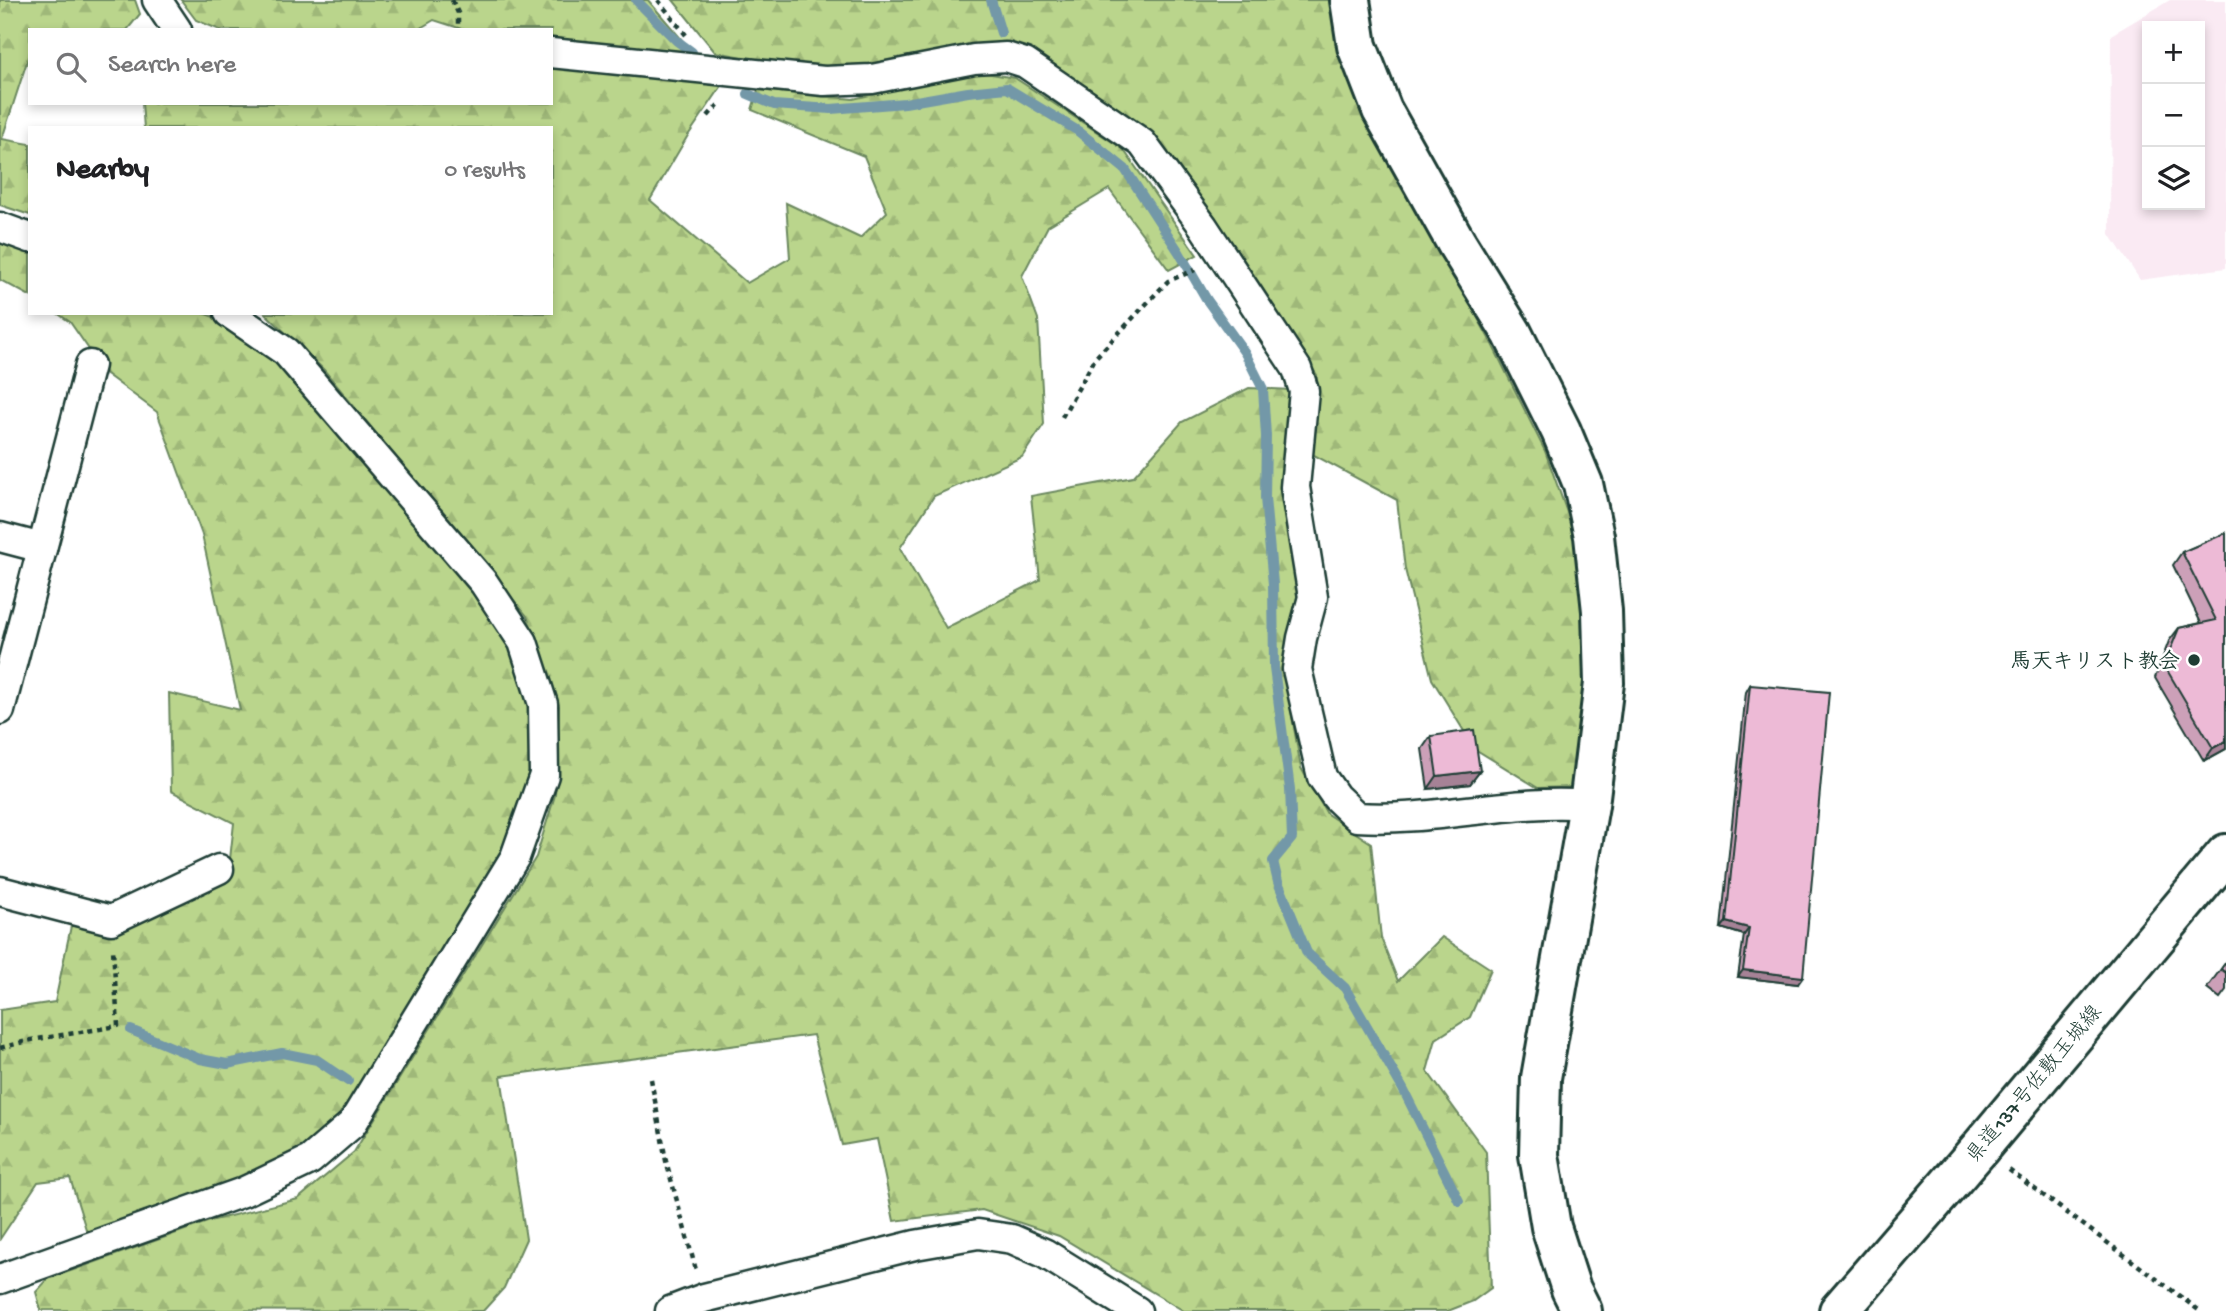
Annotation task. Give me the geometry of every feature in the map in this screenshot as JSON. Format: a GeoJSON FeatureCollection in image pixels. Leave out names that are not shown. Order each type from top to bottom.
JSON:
{"type":"FeatureCollection","features":[{"type":"Feature","properties":{"kind":"street"},"geometry":{"type":"LineString","coordinates":[[157,0],[176,28]]}},
{"type":"Feature","properties":{"kind":"street"},"geometry":{"type":"LineString","coordinates":[[1350,0],[1357,46],[1382,110],[1457,244],[1512,333],[1561,431],[1583,484],[1594,536],[1602,611],[1604,683],[1589,805],[1541,1078],[1539,1155],[1551,1227],[1571,1289],[1582,1311]]}},
{"type":"Feature","properties":{"kind":"street"},"geometry":{"type":"LineString","coordinates":[[553,53],[824,81],[872,79],[974,59],[1006,57],[1025,63],[1044,74],[1142,143],[1203,226],[1297,369],[1304,391],[1295,487],[1313,597],[1297,669],[1322,777],[1336,797],[1357,817],[1385,819],[1555,802],[1589,805]]}},
{"type":"Feature","properties":{"kind":"street"},"geometry":{"type":"LineString","coordinates":[[0,226],[28,237]]}},
{"type":"Feature","properties":{"kind":"street"},"geometry":{"type":"LineString","coordinates":[[0,1279],[243,1192],[310,1160],[352,1124],[514,857],[544,775],[543,705],[523,642],[484,583],[286,352],[232,315]]}},
{"type":"Feature","properties":{"kind":"street"},"geometry":{"type":"LineString","coordinates":[[0,710],[90,365]]}},
{"type":"Feature","properties":{"kind":"street"},"geometry":{"type":"LineString","coordinates":[[0,537],[42,548]]}},
{"type":"Feature","properties":{"kind":"street","name":"県道137号佐敷玉城線"},"geometry":{"type":"LineString","coordinates":[[1839,1311],[1980,1148],[2226,854]]}},
{"type":"Feature","properties":{"kind":"street"},"geometry":{"type":"LineString","coordinates":[[0,891],[111,920],[219,869]]}},
{"type":"Feature","properties":{"kind":"street"},"geometry":{"type":"LineString","coordinates":[[670,1311],[704,1298],[915,1245],[978,1234],[1013,1239],[1044,1253],[1138,1311]]}},
{"type":"Feature","properties":{"kind":"path"},"geometry":{"type":"LineString","coordinates":[[452,0],[458,13],[458,28]]}},
{"type":"Feature","properties":{"kind":"path"},"geometry":{"type":"LineString","coordinates":[[1062,416],[1096,357],[1168,281],[1198,269]]}},
{"type":"Feature","properties":{"kind":"path"},"geometry":{"type":"LineString","coordinates":[[0,1048],[31,1040],[118,1026],[111,920]]}},
{"type":"Feature","properties":{"kind":"path"},"geometry":{"type":"LineString","coordinates":[[651,1079],[666,1161],[704,1298]]}},
{"type":"Feature","properties":{"kind":"path"},"geometry":{"type":"LineString","coordinates":[[1980,1148],[2200,1311]]}},
{"type":"Feature","properties":{"kind":"shaded area"},"geometry":{"type":"Polygon","coordinates":[[[2170,0],[2226,0],[2226,268],[2140,280],[2110,234],[2111,35],[2170,0]]]}},
{"type":"Feature","properties":{"kind":"green space"},"geometry":{"type":"Polygon","coordinates":[[[0,0],[135,0],[140,14],[129,28],[28,28],[28,58],[2,139],[28,144],[28,214],[0,205],[0,0]]]}},
{"type":"Feature","properties":{"kind":"green space"},"geometry":{"type":"Polygon","coordinates":[[[181,0],[648,0],[701,62],[553,43],[553,28],[459,28],[434,20],[420,28],[215,28],[196,20],[181,0]]]}},
{"type":"Feature","properties":{"kind":"green space"},"geometry":{"type":"Polygon","coordinates":[[[673,0],[1331,0],[1343,65],[1391,161],[1491,342],[1545,451],[1574,532],[1586,606],[1587,696],[1579,787],[1538,788],[1475,749],[1432,679],[1405,569],[1397,500],[1312,454],[1317,375],[1223,237],[1051,64],[805,68],[715,52],[673,0]]]}},
{"type":"Feature","properties":{"kind":"green space"},"geometry":{"type":"Polygon","coordinates":[[[553,68],[725,81],[687,137],[650,200],[747,283],[790,258],[786,203],[860,238],[887,212],[864,156],[752,110],[758,90],[853,99],[974,71],[1015,78],[1123,149],[1197,255],[1169,270],[1109,189],[1048,226],[1022,276],[1038,319],[1044,424],[1022,457],[934,496],[900,548],[946,628],[1040,580],[1031,496],[1133,477],[1182,422],[1249,388],[1292,390],[1298,593],[1284,670],[1301,768],[1327,814],[1371,843],[1381,938],[1398,981],[1442,937],[1491,969],[1470,1017],[1436,1039],[1427,1071],[1486,1152],[1491,1288],[1473,1301],[1448,1311],[1184,1311],[1059,1236],[982,1210],[894,1221],[877,1139],[842,1145],[813,1035],[501,1076],[526,1239],[504,1288],[483,1311],[41,1310],[36,1292],[48,1279],[210,1221],[298,1199],[354,1152],[536,857],[555,795],[559,706],[527,616],[324,370],[267,315],[553,315],[553,126],[144,126],[142,105],[553,105],[553,68]]]}},
{"type":"Feature","properties":{"kind":"green space"},"geometry":{"type":"Polygon","coordinates":[[[0,235],[28,246],[28,295],[0,280],[0,235]]]}},
{"type":"Feature","properties":{"kind":"green space"},"geometry":{"type":"Polygon","coordinates":[[[60,315],[208,315],[274,356],[465,573],[511,639],[536,703],[536,775],[506,854],[347,1116],[310,1147],[265,1174],[89,1239],[70,1178],[38,1182],[0,1239],[0,1010],[55,1002],[71,926],[118,925],[228,877],[234,823],[171,791],[169,693],[240,710],[202,535],[157,412],[106,374],[70,322],[60,315]]]}},
{"type":"Feature","properties":{"kind":"building","name":"馬天キリスト教会"},"geometry":{"type":"Polygon","coordinates":[[[2226,533],[2226,741],[2213,748],[2164,665],[2179,628],[2216,620],[2182,552],[2226,533]]]}},
{"type":"Feature","properties":{"kind":"building"},"geometry":{"type":"Polygon","coordinates":[[[1750,685],[1829,692],[1803,977],[1743,970],[1749,928],[1726,922],[1750,685]]]}},
{"type":"Feature","properties":{"kind":"building"},"geometry":{"type":"Polygon","coordinates":[[[1474,730],[1480,771],[1437,776],[1431,736],[1474,730]]]}},
{"type":"Feature","properties":{"kind":"waterway"},"geometry":{"type":"LineString","coordinates":[[636,0],[677,41],[692,52]]}},
{"type":"Feature","properties":{"kind":"waterway"},"geometry":{"type":"LineString","coordinates":[[991,0],[1001,33]]}},
{"type":"Feature","properties":{"kind":"waterway"},"geometry":{"type":"LineString","coordinates":[[748,94],[774,105],[831,109],[905,103],[1007,88],[1078,131],[1125,169],[1207,300],[1245,353],[1263,389],[1266,436],[1265,498],[1273,584],[1274,668],[1290,789],[1292,838],[1273,861],[1278,882],[1307,953],[1345,988],[1403,1089],[1459,1201]]}},
{"type":"Feature","properties":{"kind":"waterway"},"geometry":{"type":"LineString","coordinates":[[131,1030],[200,1059],[227,1064],[282,1053],[317,1060],[348,1081]]}},
{"type":"Feature","properties":{"kind":"place","name":"馬天キリスト教会"},"geometry":{"type":"Point","coordinates":[2194,660]}}]}
